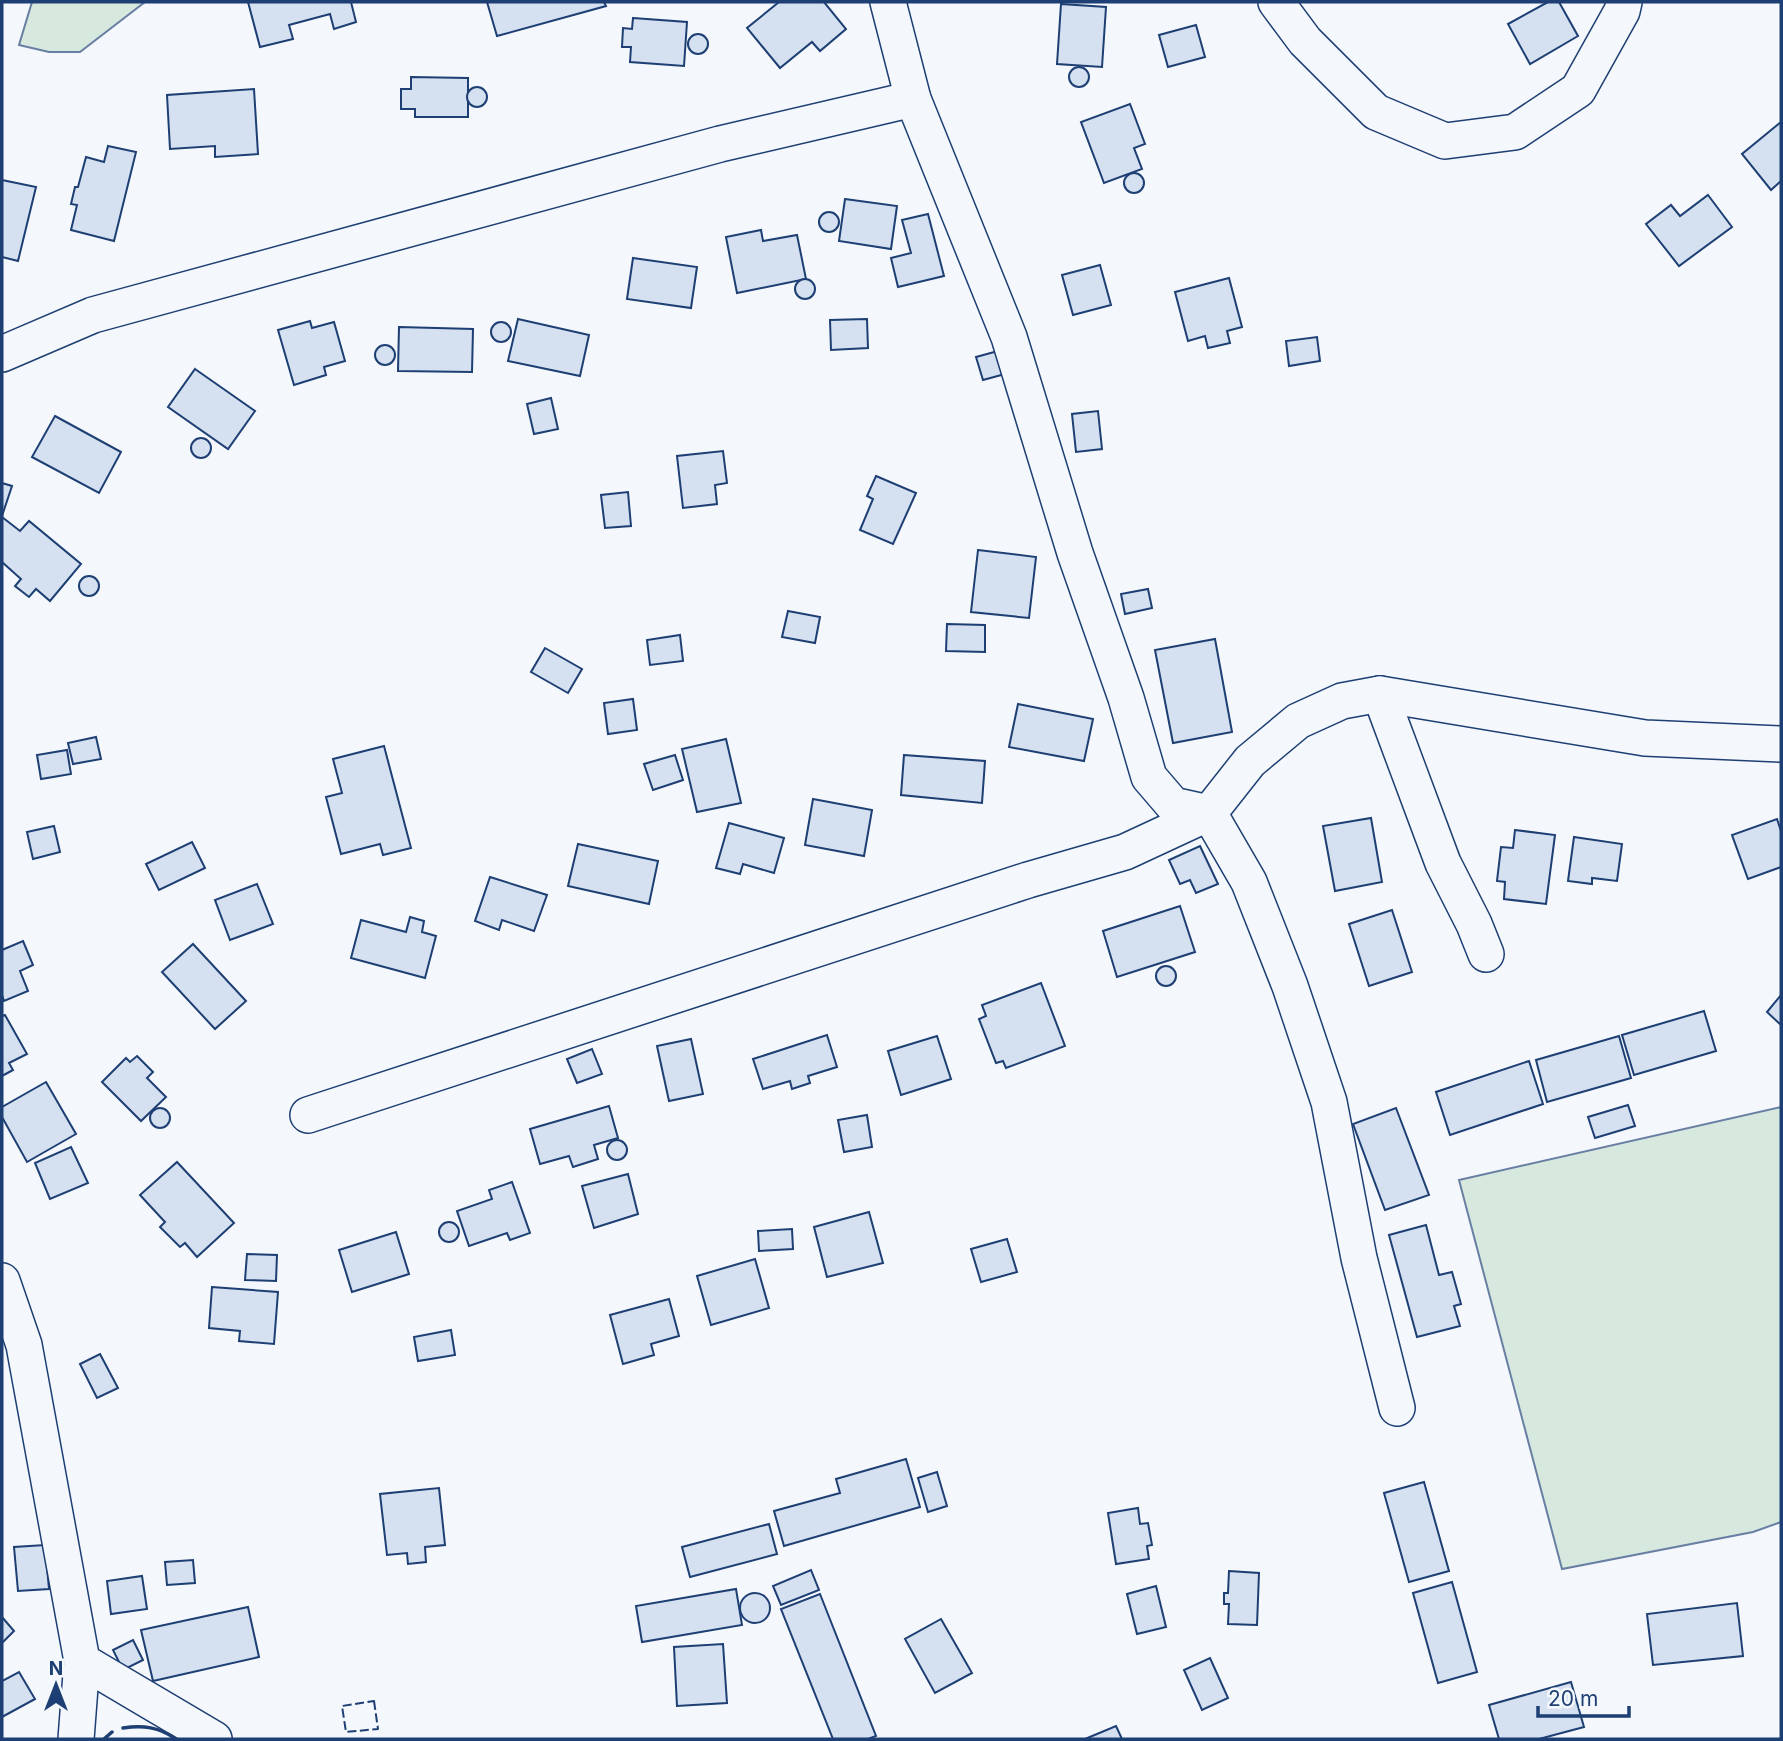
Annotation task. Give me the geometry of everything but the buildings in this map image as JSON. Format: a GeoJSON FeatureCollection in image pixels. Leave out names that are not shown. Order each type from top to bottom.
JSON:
{"type":"FeatureCollection","features":[{"type":"Feature","properties":{"kind":"street"},"geometry":{"type":"LineString","coordinates":[[888,2],[913,99],[1009,337],[1075,553],[1126,698],[1149,777],[1173,805],[1209,813],[1249,882],[1290,986],[1329,1102],[1359,1258],[1397,1408]]}},
{"type":"Feature","properties":{"kind":"street"},"geometry":{"type":"LineString","coordinates":[[1276,2],[1305,41],[1376,112],[1445,141],[1515,132],[1578,90],[1622,11],[1624,2]]}},
{"type":"Feature","properties":{"kind":"street"},"geometry":{"type":"LineString","coordinates":[[2,354],[93,316],[720,144],[913,99]]}},
{"type":"Feature","properties":{"kind":"street"},"geometry":{"type":"LineString","coordinates":[[1380,694],[1443,863],[1486,954]]}},
{"type":"Feature","properties":{"kind":"street"},"geometry":{"type":"LineString","coordinates":[[308,1115],[1028,880],[1125,852],[1209,813],[1250,761],[1298,721],[1342,701],[1380,694],[1645,737],[1781,744]]}},
{"type":"Feature","properties":{"kind":"street"},"geometry":{"type":"LineString","coordinates":[[2,1281],[24,1345],[82,1661],[76,1739]]}},
{"type":"Feature","properties":{"kind":"street"},"geometry":{"type":"LineString","coordinates":[[82,1661],[214,1739]]}},
{"type":"Feature","properties":{"kind":"shaded area"},"geometry":{"type":"Polygon","coordinates":[[[32,2],[145,2],[80,52],[49,52],[19,45],[32,2]]]}},
{"type":"Feature","properties":{"kind":"shaded area"},"geometry":{"type":"Polygon","coordinates":[[[1781,1107],[1781,1522],[1753,1532],[1562,1569],[1459,1180],[1781,1107]]]}},
{"type":"Feature","properties":{"kind":"fence"},"geometry":{"type":"LineString","coordinates":[[374,1701],[378,1729],[346,1732],[342,1706],[374,1701]]}},
{"type":"Feature","properties":{"kind":"fence"},"geometry":{"type":"LineString","coordinates":[[123,1728],[151,1728],[176,1739]]}},
{"type":"Feature","properties":{"kind":"fence"},"geometry":{"type":"LineString","coordinates":[[104,1739],[112,1732]]}},
{"type":"Feature","properties":{"kind":"wall"},"geometry":{"type":"LineString","coordinates":[[123,1728],[151,1728],[176,1739]]}},
{"type":"Feature","properties":{"kind":"wall"},"geometry":{"type":"LineString","coordinates":[[104,1739],[112,1732]]}}]}
